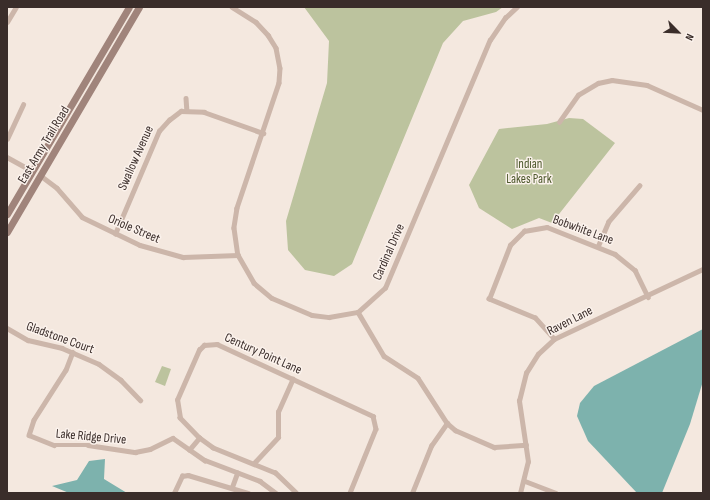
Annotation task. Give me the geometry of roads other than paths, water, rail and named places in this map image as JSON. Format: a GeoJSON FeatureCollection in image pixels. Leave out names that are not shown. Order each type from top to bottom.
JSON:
{"type":"FeatureCollection","features":[{"type":"Feature","properties":{"kind":"main road","name":"East Army Trail Road"},"geometry":{"type":"LineString","coordinates":[[7,214],[129,7]]}},
{"type":"Feature","properties":{"kind":"main road","name":"East Army Trail Road"},"geometry":{"type":"LineString","coordinates":[[7,232],[140,7]]}},
{"type":"Feature","properties":{"kind":"street"},"geometry":{"type":"LineString","coordinates":[[7,22],[16,7]]}},
{"type":"Feature","properties":{"kind":"street","name":"Cardinal Drive"},"geometry":{"type":"LineString","coordinates":[[232,7],[262,27],[278,54],[279,83],[236,215],[238,255],[254,283],[282,304],[321,317],[340,317],[358,312],[377,298],[391,278],[487,46],[498,27],[517,7]]}},
{"type":"Feature","properties":{"kind":"street"},"geometry":{"type":"LineString","coordinates":[[559,122],[578,95],[598,83],[612,80],[647,84],[703,110]]}},
{"type":"Feature","properties":{"kind":"street"},"geometry":{"type":"LineString","coordinates":[[186,98],[187,111],[204,112],[262,133]]}},
{"type":"Feature","properties":{"kind":"street"},"geometry":{"type":"LineString","coordinates":[[7,139],[23,105]]}},
{"type":"Feature","properties":{"kind":"street","name":"Swallow Avenue"},"geometry":{"type":"LineString","coordinates":[[115,234],[159,131],[169,120],[187,111]]}},
{"type":"Feature","properties":{"kind":"street"},"geometry":{"type":"LineString","coordinates":[[7,157],[32,171]]}},
{"type":"Feature","properties":{"kind":"street","name":"Oriole Street"},"geometry":{"type":"LineString","coordinates":[[40,175],[57,188],[82,217],[151,250],[183,257],[238,255]]}},
{"type":"Feature","properties":{"kind":"street"},"geometry":{"type":"LineString","coordinates":[[598,246],[608,222],[639,186]]}},
{"type":"Feature","properties":{"kind":"street","name":"Bobwhite Lane"},"geometry":{"type":"LineString","coordinates":[[554,339],[534,318],[489,299],[510,245],[524,231],[539,226],[598,246],[630,264],[648,297]]}},
{"type":"Feature","properties":{"kind":"street","name":"Raven Lane"},"geometry":{"type":"LineString","coordinates":[[520,493],[525,481],[526,445],[520,412],[522,385],[531,364],[554,339],[648,297],[703,269]]}},
{"type":"Feature","properties":{"kind":"street"},"geometry":{"type":"LineString","coordinates":[[358,312],[379,349],[390,362],[422,383],[447,422],[460,433],[494,447],[526,445]]}},
{"type":"Feature","properties":{"kind":"street","name":"Gladstone Court"},"geometry":{"type":"LineString","coordinates":[[7,328],[32,341],[73,352],[109,371],[140,400]]}},
{"type":"Feature","properties":{"kind":"street","name":"Century Point Lane"},"geometry":{"type":"LineString","coordinates":[[296,493],[275,473],[229,455],[199,438],[180,418],[177,400],[199,350],[204,345],[217,344],[369,412],[376,422],[350,493]]}},
{"type":"Feature","properties":{"kind":"street","name":"Lake Ridge Drive"},"geometry":{"type":"LineString","coordinates":[[73,352],[66,370],[34,420],[29,435],[54,445],[88,445],[135,452],[150,449],[173,438],[189,450]]}},
{"type":"Feature","properties":{"kind":"street"},"geometry":{"type":"LineString","coordinates":[[254,464],[278,437],[278,412],[293,379]]}},
{"type":"Feature","properties":{"kind":"street"},"geometry":{"type":"LineString","coordinates":[[412,493],[433,442],[447,422]]}},
{"type":"Feature","properties":{"kind":"street"},"geometry":{"type":"LineString","coordinates":[[199,438],[189,450],[216,466],[260,481],[276,493]]}},
{"type":"Feature","properties":{"kind":"street"},"geometry":{"type":"LineString","coordinates":[[232,487],[237,473]]}},
{"type":"Feature","properties":{"kind":"street"},"geometry":{"type":"LineString","coordinates":[[174,493],[182,476],[188,475],[248,493]]}},
{"type":"Feature","properties":{"kind":"street"},"geometry":{"type":"LineString","coordinates":[[525,481],[556,493]]}},
{"type":"Feature","properties":{"kind":"water"},"geometry":{"type":"Polygon","coordinates":[[[703,329],[703,381],[690,424],[662,493],[637,493],[588,441],[577,416],[580,403],[594,386],[703,329]]]}},
{"type":"Feature","properties":{"kind":"water"},"geometry":{"type":"Polygon","coordinates":[[[105,459],[104,479],[127,493],[69,493],[52,486],[77,480],[89,461],[105,459]]]}},
{"type":"Feature","properties":{"kind":"park label","name":"Indian Lakes Park"},"geometry":{"type":"Point","coordinates":[529,172]}}]}
